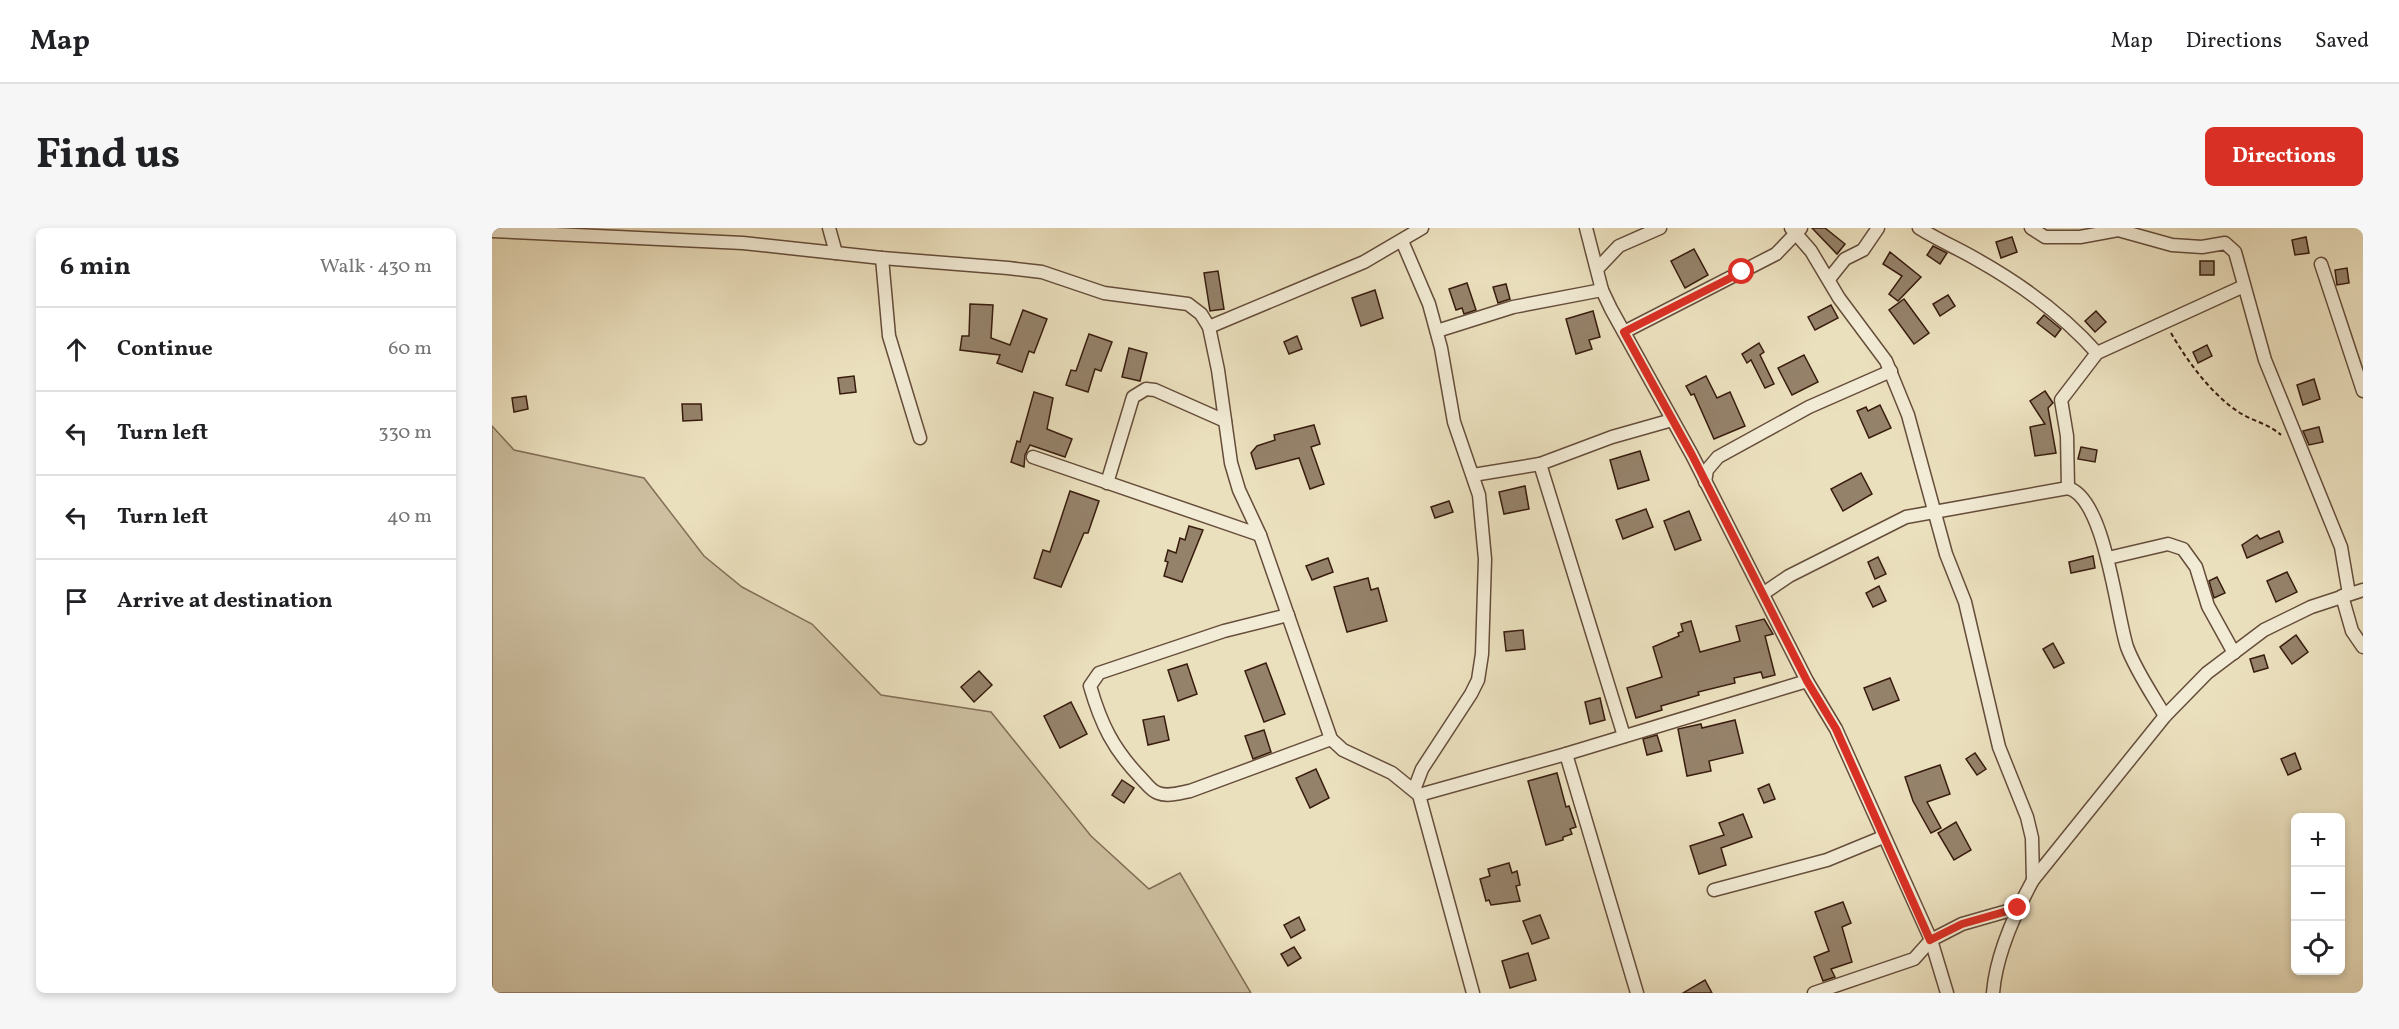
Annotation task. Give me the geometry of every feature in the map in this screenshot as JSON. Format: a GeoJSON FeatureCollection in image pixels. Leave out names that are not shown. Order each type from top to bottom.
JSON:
{"type":"FeatureCollection","features":[{"type":"Feature","properties":{"kind":"street"},"geometry":{"type":"LineString","coordinates":[[829,228],[836,253]]}},
{"type":"Feature","properties":{"kind":"street"},"geometry":{"type":"LineString","coordinates":[[1209,327],[1364,262],[1422,228]]}},
{"type":"Feature","properties":{"kind":"street"},"geometry":{"type":"LineString","coordinates":[[1586,228],[1602,290],[1764,593],[1807,681],[1836,729],[1930,940],[1947,993]]}},
{"type":"Feature","properties":{"kind":"street"},"geometry":{"type":"LineString","coordinates":[[1598,268],[1619,246],[1660,228]]}},
{"type":"Feature","properties":{"kind":"street"},"geometry":{"type":"LineString","coordinates":[[1829,279],[1845,259],[1863,250],[1878,228]]}},
{"type":"Feature","properties":{"kind":"street"},"geometry":{"type":"LineString","coordinates":[[1919,228],[1939,241],[1975,258],[2034,298],[2097,353]]}},
{"type":"Feature","properties":{"kind":"street"},"geometry":{"type":"LineString","coordinates":[[2031,228],[2045,237],[2080,237],[2118,230],[2172,245],[2202,247],[2225,243],[2235,252],[2265,360],[2341,547],[2352,631],[2363,647]]}},
{"type":"Feature","properties":{"kind":"street"},"geometry":{"type":"LineString","coordinates":[[1624,332],[1776,254],[1797,230],[1839,298],[1870,336],[1891,370],[1908,415],[1946,554],[1965,602],[1999,747],[2027,817],[2032,838],[2033,880]]}},
{"type":"Feature","properties":{"kind":"street"},"geometry":{"type":"LineString","coordinates":[[492,231],[743,243],[1042,272],[1104,293],[1188,304],[1201,314],[1209,327],[1231,463],[1239,490],[1260,535],[1331,739],[1343,750],[1392,773],[1416,792]]}},
{"type":"Feature","properties":{"kind":"street"},"geometry":{"type":"LineString","coordinates":[[1402,241],[1429,303],[1437,331],[1455,422],[1479,495],[1485,559],[1482,654],[1478,680],[1422,769],[1416,792],[1473,993]]}},
{"type":"Feature","properties":{"kind":"street"},"geometry":{"type":"LineString","coordinates":[[882,258],[889,336],[920,438]]}},
{"type":"Feature","properties":{"kind":"street"},"geometry":{"type":"LineString","coordinates":[[2320,264],[2363,391]]}},
{"type":"Feature","properties":{"kind":"street"},"geometry":{"type":"LineString","coordinates":[[2068,488],[2067,436],[2061,400],[2097,353],[2244,286]]}},
{"type":"Feature","properties":{"kind":"street"},"geometry":{"type":"LineString","coordinates":[[1437,331],[1513,308],[1602,290]]}},
{"type":"Feature","properties":{"kind":"street"},"geometry":{"type":"LineString","coordinates":[[1705,482],[1707,470],[1718,457],[1809,407],[1891,370]]}},
{"type":"Feature","properties":{"kind":"street"},"geometry":{"type":"LineString","coordinates":[[1107,483],[1133,397],[1139,392],[1155,390],[1225,421]]}},
{"type":"Feature","properties":{"kind":"street"},"geometry":{"type":"LineString","coordinates":[[1473,475],[1540,464],[1612,437],[1672,420]]}},
{"type":"Feature","properties":{"kind":"street"},"geometry":{"type":"LineString","coordinates":[[1034,456],[1260,535]]}},
{"type":"Feature","properties":{"kind":"street"},"geometry":{"type":"LineString","coordinates":[[1540,464],[1624,736]]}},
{"type":"Feature","properties":{"kind":"street"},"geometry":{"type":"LineString","coordinates":[[1764,593],[1789,576],[1906,517],[2068,488],[2085,498],[2108,558],[2127,647],[2165,716]]}},
{"type":"Feature","properties":{"kind":"street"},"geometry":{"type":"LineString","coordinates":[[2108,558],[2168,544],[2184,549],[2196,567],[2218,629],[2234,653]]}},
{"type":"Feature","properties":{"kind":"street"},"geometry":{"type":"LineString","coordinates":[[1993,993],[2018,908],[2033,880],[2165,716],[2207,673],[2264,630],[2363,590]]}},
{"type":"Feature","properties":{"kind":"street"},"geometry":{"type":"LineString","coordinates":[[1288,615],[1224,631],[1099,672],[1093,677],[1090,686],[1096,707],[1109,740],[1129,766],[1155,793],[1166,796],[1190,790],[1331,739]]}},
{"type":"Feature","properties":{"kind":"street"},"geometry":{"type":"LineString","coordinates":[[1416,792],[1566,754],[1807,681]]}},
{"type":"Feature","properties":{"kind":"street"},"geometry":{"type":"LineString","coordinates":[[1566,754],[1637,993]]}},
{"type":"Feature","properties":{"kind":"street"},"geometry":{"type":"LineString","coordinates":[[1714,890],[1827,860],[1883,837]]}},
{"type":"Feature","properties":{"kind":"street"},"geometry":{"type":"LineString","coordinates":[[1814,993],[1914,959],[1930,940],[1962,924],[2018,908]]}},
{"type":"Feature","properties":{"kind":"path"},"geometry":{"type":"LineString","coordinates":[[2165,322],[2192,364],[2229,404],[2240,414],[2279,432],[2285,439]]}},
{"type":"Feature","properties":{"kind":"shaded area"},"geometry":{"type":"Polygon","coordinates":[[[492,426],[514,450],[644,478],[704,556],[742,587],[812,624],[881,695],[991,712],[1091,836],[1149,889],[1180,873],[1251,993],[492,993],[492,426]]]}},
{"type":"Feature","properties":{"kind":"building"},"geometry":{"type":"Polygon","coordinates":[[[1812,228],[1825,228],[1845,244],[1837,254],[1812,228]]]}},
{"type":"Feature","properties":{"kind":"building"},"geometry":{"type":"Polygon","coordinates":[[[2012,237],[2017,252],[2001,258],[1996,242],[2012,237]]]}},
{"type":"Feature","properties":{"kind":"building"},"geometry":{"type":"Polygon","coordinates":[[[2306,237],[2309,253],[2295,255],[2292,240],[2306,237]]]}},
{"type":"Feature","properties":{"kind":"building"},"geometry":{"type":"Polygon","coordinates":[[[1933,246],[1947,253],[1940,264],[1927,255],[1933,246]]]}},
{"type":"Feature","properties":{"kind":"building"},"geometry":{"type":"Polygon","coordinates":[[[1694,249],[1708,275],[1685,288],[1671,261],[1694,249]]]}},
{"type":"Feature","properties":{"kind":"building"},"geometry":{"type":"Polygon","coordinates":[[[1890,252],[1921,277],[1898,301],[1889,294],[1902,276],[1883,264],[1890,252]]]}},
{"type":"Feature","properties":{"kind":"building"},"geometry":{"type":"Polygon","coordinates":[[[2200,261],[2214,261],[2214,275],[2200,275],[2200,261]]]}},
{"type":"Feature","properties":{"kind":"building"},"geometry":{"type":"Polygon","coordinates":[[[2347,268],[2349,283],[2337,285],[2335,270],[2347,268]]]}},
{"type":"Feature","properties":{"kind":"building"},"geometry":{"type":"Polygon","coordinates":[[[1218,271],[1224,309],[1210,311],[1204,273],[1218,271]]]}},
{"type":"Feature","properties":{"kind":"building"},"geometry":{"type":"Polygon","coordinates":[[[1467,283],[1476,310],[1464,314],[1462,308],[1456,310],[1449,289],[1467,283]]]}},
{"type":"Feature","properties":{"kind":"building"},"geometry":{"type":"Polygon","coordinates":[[[1506,284],[1510,299],[1498,303],[1493,287],[1506,284]]]}},
{"type":"Feature","properties":{"kind":"building"},"geometry":{"type":"Polygon","coordinates":[[[1375,290],[1383,318],[1361,326],[1352,298],[1375,290]]]}},
{"type":"Feature","properties":{"kind":"building"},"geometry":{"type":"Polygon","coordinates":[[[1948,295],[1955,306],[1940,316],[1933,304],[1948,295]]]}},
{"type":"Feature","properties":{"kind":"building"},"geometry":{"type":"Polygon","coordinates":[[[1904,299],[1929,333],[1914,344],[1889,310],[1904,299]]]}},
{"type":"Feature","properties":{"kind":"building"},"geometry":{"type":"Polygon","coordinates":[[[970,304],[993,305],[991,338],[1010,345],[1023,310],[1047,319],[1034,353],[1029,351],[1022,372],[997,363],[1000,355],[960,350],[962,336],[969,336],[970,304]]]}},
{"type":"Feature","properties":{"kind":"building"},"geometry":{"type":"Polygon","coordinates":[[[1831,305],[1838,318],[1815,330],[1808,317],[1831,305]]]}},
{"type":"Feature","properties":{"kind":"building"},"geometry":{"type":"Polygon","coordinates":[[[1593,311],[1600,337],[1589,340],[1592,349],[1576,354],[1566,319],[1593,311]]]}},
{"type":"Feature","properties":{"kind":"building"},"geometry":{"type":"Polygon","coordinates":[[[2096,311],[2106,322],[2095,332],[2085,321],[2096,311]]]}},
{"type":"Feature","properties":{"kind":"building"},"geometry":{"type":"Polygon","coordinates":[[[2044,315],[2061,329],[2055,337],[2037,323],[2044,315]]]}},
{"type":"Feature","properties":{"kind":"building"},"geometry":{"type":"Polygon","coordinates":[[[1089,334],[1112,342],[1101,371],[1095,369],[1088,392],[1066,385],[1071,370],[1076,371],[1089,334]]]}},
{"type":"Feature","properties":{"kind":"building"},"geometry":{"type":"Polygon","coordinates":[[[1297,336],[1302,349],[1289,354],[1284,342],[1297,336]]]}},
{"type":"Feature","properties":{"kind":"building"},"geometry":{"type":"Polygon","coordinates":[[[1759,343],[1764,352],[1760,355],[1774,384],[1765,388],[1751,360],[1747,363],[1742,354],[1759,343]]]}},
{"type":"Feature","properties":{"kind":"building"},"geometry":{"type":"Polygon","coordinates":[[[2207,345],[2212,356],[2198,363],[2193,352],[2207,345]]]}},
{"type":"Feature","properties":{"kind":"building"},"geometry":{"type":"Polygon","coordinates":[[[1129,348],[1147,353],[1140,381],[1122,377],[1129,348]]]}},
{"type":"Feature","properties":{"kind":"building"},"geometry":{"type":"Polygon","coordinates":[[[1804,355],[1818,382],[1792,395],[1778,368],[1804,355]]]}},
{"type":"Feature","properties":{"kind":"building"},"geometry":{"type":"Polygon","coordinates":[[[854,376],[856,392],[840,394],[838,378],[854,376]]]}},
{"type":"Feature","properties":{"kind":"building"},"geometry":{"type":"Polygon","coordinates":[[[1706,376],[1717,398],[1730,392],[1745,426],[1714,439],[1694,394],[1691,395],[1686,386],[1706,376]]]}},
{"type":"Feature","properties":{"kind":"building"},"geometry":{"type":"Polygon","coordinates":[[[2314,379],[2320,399],[2303,405],[2297,385],[2314,379]]]}},
{"type":"Feature","properties":{"kind":"building"},"geometry":{"type":"Polygon","coordinates":[[[2045,391],[2053,403],[2048,408],[2056,453],[2035,456],[2030,427],[2045,424],[2030,401],[2045,391]]]}},
{"type":"Feature","properties":{"kind":"building"},"geometry":{"type":"Polygon","coordinates":[[[1034,392],[1053,398],[1047,429],[1072,439],[1065,457],[1030,445],[1025,455],[1024,467],[1011,462],[1017,441],[1020,442],[1034,392]]]}},
{"type":"Feature","properties":{"kind":"building"},"geometry":{"type":"Polygon","coordinates":[[[526,396],[528,409],[514,412],[512,398],[526,396]]]}},
{"type":"Feature","properties":{"kind":"building"},"geometry":{"type":"Polygon","coordinates":[[[682,404],[701,404],[702,420],[683,421],[682,404]]]}},
{"type":"Feature","properties":{"kind":"building"},"geometry":{"type":"Polygon","coordinates":[[[1880,405],[1891,428],[1869,438],[1857,411],[1866,407],[1868,411],[1880,405]]]}},
{"type":"Feature","properties":{"kind":"building"},"geometry":{"type":"Polygon","coordinates":[[[1314,425],[1320,444],[1311,447],[1324,484],[1310,489],[1299,458],[1256,469],[1251,453],[1257,446],[1275,440],[1274,435],[1314,425]]]}},
{"type":"Feature","properties":{"kind":"building"},"geometry":{"type":"Polygon","coordinates":[[[2319,427],[2323,442],[2309,445],[2303,431],[2319,427]]]}},
{"type":"Feature","properties":{"kind":"building"},"geometry":{"type":"Polygon","coordinates":[[[2081,447],[2097,450],[2095,462],[2078,459],[2081,447]]]}},
{"type":"Feature","properties":{"kind":"building"},"geometry":{"type":"Polygon","coordinates":[[[1640,451],[1649,480],[1618,489],[1610,460],[1640,451]]]}},
{"type":"Feature","properties":{"kind":"building"},"geometry":{"type":"Polygon","coordinates":[[[1861,473],[1872,494],[1843,511],[1831,489],[1861,473]]]}},
{"type":"Feature","properties":{"kind":"building"},"geometry":{"type":"Polygon","coordinates":[[[1525,486],[1529,509],[1504,514],[1499,492],[1525,486]]]}},
{"type":"Feature","properties":{"kind":"building"},"geometry":{"type":"Polygon","coordinates":[[[1070,491],[1099,501],[1088,533],[1084,533],[1061,587],[1034,578],[1043,550],[1050,552],[1070,491]]]}},
{"type":"Feature","properties":{"kind":"building"},"geometry":{"type":"Polygon","coordinates":[[[1449,501],[1453,512],[1435,518],[1431,507],[1449,501]]]}},
{"type":"Feature","properties":{"kind":"building"},"geometry":{"type":"Polygon","coordinates":[[[1646,509],[1653,527],[1623,539],[1616,520],[1646,509]]]}},
{"type":"Feature","properties":{"kind":"building"},"geometry":{"type":"Polygon","coordinates":[[[1689,511],[1701,540],[1675,550],[1664,521],[1689,511]]]}},
{"type":"Feature","properties":{"kind":"building"},"geometry":{"type":"Polygon","coordinates":[[[1189,526],[1203,530],[1182,582],[1164,576],[1168,562],[1165,561],[1168,550],[1176,553],[1180,538],[1185,540],[1189,526]]]}},
{"type":"Feature","properties":{"kind":"building"},"geometry":{"type":"Polygon","coordinates":[[[2279,531],[2283,542],[2247,558],[2242,545],[2257,535],[2260,539],[2279,531]]]}},
{"type":"Feature","properties":{"kind":"building"},"geometry":{"type":"Polygon","coordinates":[[[2093,556],[2095,568],[2071,573],[2069,562],[2093,556]]]}},
{"type":"Feature","properties":{"kind":"building"},"geometry":{"type":"Polygon","coordinates":[[[1878,557],[1886,574],[1875,579],[1868,562],[1878,557]]]}},
{"type":"Feature","properties":{"kind":"building"},"geometry":{"type":"Polygon","coordinates":[[[1328,558],[1333,572],[1312,580],[1306,566],[1328,558]]]}},
{"type":"Feature","properties":{"kind":"building"},"geometry":{"type":"Polygon","coordinates":[[[2287,572],[2297,592],[2276,602],[2267,581],[2287,572]]]}},
{"type":"Feature","properties":{"kind":"building"},"geometry":{"type":"Polygon","coordinates":[[[2217,577],[2225,593],[2214,598],[2209,581],[2217,577]]]}},
{"type":"Feature","properties":{"kind":"building"},"geometry":{"type":"Polygon","coordinates":[[[1368,578],[1371,590],[1378,588],[1387,621],[1347,632],[1334,587],[1368,578]]]}},
{"type":"Feature","properties":{"kind":"building"},"geometry":{"type":"Polygon","coordinates":[[[1879,586],[1886,601],[1873,607],[1866,593],[1879,586]]]}},
{"type":"Feature","properties":{"kind":"building"},"geometry":{"type":"Polygon","coordinates":[[[1764,619],[1773,634],[1765,636],[1775,675],[1763,678],[1761,672],[1734,678],[1735,683],[1698,692],[1699,695],[1661,706],[1662,710],[1636,718],[1627,688],[1662,677],[1653,647],[1679,636],[1678,633],[1683,631],[1681,624],[1691,621],[1700,652],[1740,641],[1736,626],[1764,619]]]}},
{"type":"Feature","properties":{"kind":"building"},"geometry":{"type":"Polygon","coordinates":[[[1523,630],[1525,649],[1506,651],[1504,632],[1523,630]]]}},
{"type":"Feature","properties":{"kind":"building"},"geometry":{"type":"Polygon","coordinates":[[[2296,635],[2308,652],[2292,664],[2280,647],[2296,635]]]}},
{"type":"Feature","properties":{"kind":"building"},"geometry":{"type":"Polygon","coordinates":[[[2053,643],[2064,663],[2054,668],[2043,649],[2053,643]]]}},
{"type":"Feature","properties":{"kind":"building"},"geometry":{"type":"Polygon","coordinates":[[[2264,655],[2268,668],[2254,672],[2250,659],[2264,655]]]}},
{"type":"Feature","properties":{"kind":"building"},"geometry":{"type":"Polygon","coordinates":[[[1266,663],[1285,714],[1264,722],[1245,671],[1266,663]]]}},
{"type":"Feature","properties":{"kind":"building"},"geometry":{"type":"Polygon","coordinates":[[[1187,664],[1197,694],[1178,701],[1168,670],[1187,664]]]}},
{"type":"Feature","properties":{"kind":"building"},"geometry":{"type":"Polygon","coordinates":[[[979,671],[992,685],[974,702],[961,687],[979,671]]]}},
{"type":"Feature","properties":{"kind":"building"},"geometry":{"type":"Polygon","coordinates":[[[1890,678],[1899,700],[1873,710],[1864,688],[1890,678]]]}},
{"type":"Feature","properties":{"kind":"building"},"geometry":{"type":"Polygon","coordinates":[[[1600,698],[1605,720],[1590,724],[1585,702],[1600,698]]]}},
{"type":"Feature","properties":{"kind":"building"},"geometry":{"type":"Polygon","coordinates":[[[1071,702],[1087,734],[1060,748],[1044,716],[1071,702]]]}},
{"type":"Feature","properties":{"kind":"building"},"geometry":{"type":"Polygon","coordinates":[[[1164,716],[1169,740],[1148,745],[1143,720],[1164,716]]]}},
{"type":"Feature","properties":{"kind":"building"},"geometry":{"type":"Polygon","coordinates":[[[1735,720],[1743,753],[1709,761],[1711,771],[1687,776],[1678,729],[1701,724],[1702,728],[1735,720]]]}},
{"type":"Feature","properties":{"kind":"building"},"geometry":{"type":"Polygon","coordinates":[[[1264,730],[1271,752],[1253,759],[1245,736],[1264,730]]]}},
{"type":"Feature","properties":{"kind":"building"},"geometry":{"type":"Polygon","coordinates":[[[1657,735],[1662,751],[1647,755],[1643,739],[1657,735]]]}},
{"type":"Feature","properties":{"kind":"building"},"geometry":{"type":"Polygon","coordinates":[[[1975,753],[1986,769],[1977,775],[1966,759],[1975,753]]]}},
{"type":"Feature","properties":{"kind":"building"},"geometry":{"type":"Polygon","coordinates":[[[2295,753],[2301,769],[2288,775],[2281,759],[2295,753]]]}},
{"type":"Feature","properties":{"kind":"building"},"geometry":{"type":"Polygon","coordinates":[[[1940,765],[1950,794],[1927,802],[1941,828],[1931,833],[1913,801],[1905,777],[1940,765]]]}},
{"type":"Feature","properties":{"kind":"building"},"geometry":{"type":"Polygon","coordinates":[[[1316,769],[1329,798],[1310,808],[1296,778],[1316,769]]]}},
{"type":"Feature","properties":{"kind":"building"},"geometry":{"type":"Polygon","coordinates":[[[1557,773],[1566,807],[1569,806],[1576,827],[1570,829],[1572,834],[1563,837],[1563,840],[1546,845],[1528,781],[1557,773]]]}},
{"type":"Feature","properties":{"kind":"building"},"geometry":{"type":"Polygon","coordinates":[[[1122,780],[1134,788],[1124,803],[1112,795],[1122,780]]]}},
{"type":"Feature","properties":{"kind":"building"},"geometry":{"type":"Polygon","coordinates":[[[1769,784],[1775,799],[1764,803],[1758,789],[1769,784]]]}},
{"type":"Feature","properties":{"kind":"building"},"geometry":{"type":"Polygon","coordinates":[[[1743,814],[1752,837],[1721,848],[1726,865],[1699,874],[1690,846],[1724,835],[1719,823],[1743,814]]]}},
{"type":"Feature","properties":{"kind":"building"},"geometry":{"type":"Polygon","coordinates":[[[1956,822],[1971,850],[1954,860],[1938,833],[1956,822]]]}},
{"type":"Feature","properties":{"kind":"building"},"geometry":{"type":"Polygon","coordinates":[[[1509,863],[1512,873],[1517,871],[1520,885],[1516,886],[1520,901],[1491,905],[1489,900],[1486,901],[1480,879],[1490,876],[1488,869],[1509,863]]]}},
{"type":"Feature","properties":{"kind":"building"},"geometry":{"type":"Polygon","coordinates":[[[1843,902],[1851,923],[1842,927],[1852,962],[1831,969],[1835,977],[1823,981],[1814,957],[1829,951],[1815,912],[1843,902]]]}},
{"type":"Feature","properties":{"kind":"building"},"geometry":{"type":"Polygon","coordinates":[[[1540,915],[1549,938],[1532,944],[1523,921],[1540,915]]]}},
{"type":"Feature","properties":{"kind":"building"},"geometry":{"type":"Polygon","coordinates":[[[1299,917],[1305,930],[1291,938],[1284,925],[1299,917]]]}},
{"type":"Feature","properties":{"kind":"building"},"geometry":{"type":"Polygon","coordinates":[[[1294,947],[1301,958],[1288,966],[1281,954],[1294,947]]]}},
{"type":"Feature","properties":{"kind":"building"},"geometry":{"type":"Polygon","coordinates":[[[1528,953],[1536,980],[1510,988],[1502,961],[1528,953]]]}},
{"type":"Feature","properties":{"kind":"building"},"geometry":{"type":"Polygon","coordinates":[[[1705,980],[1712,993],[1683,993],[1705,980]]]}},
{"type":"Feature","properties":{"kind":"route"},"geometry":{"type":"LineString","coordinates":[[1742,272],[1624,332],[1692,455],[1720,514],[1742,549],[1807,681],[1836,729],[1930,940],[1962,924],[2018,908]]}}]}
